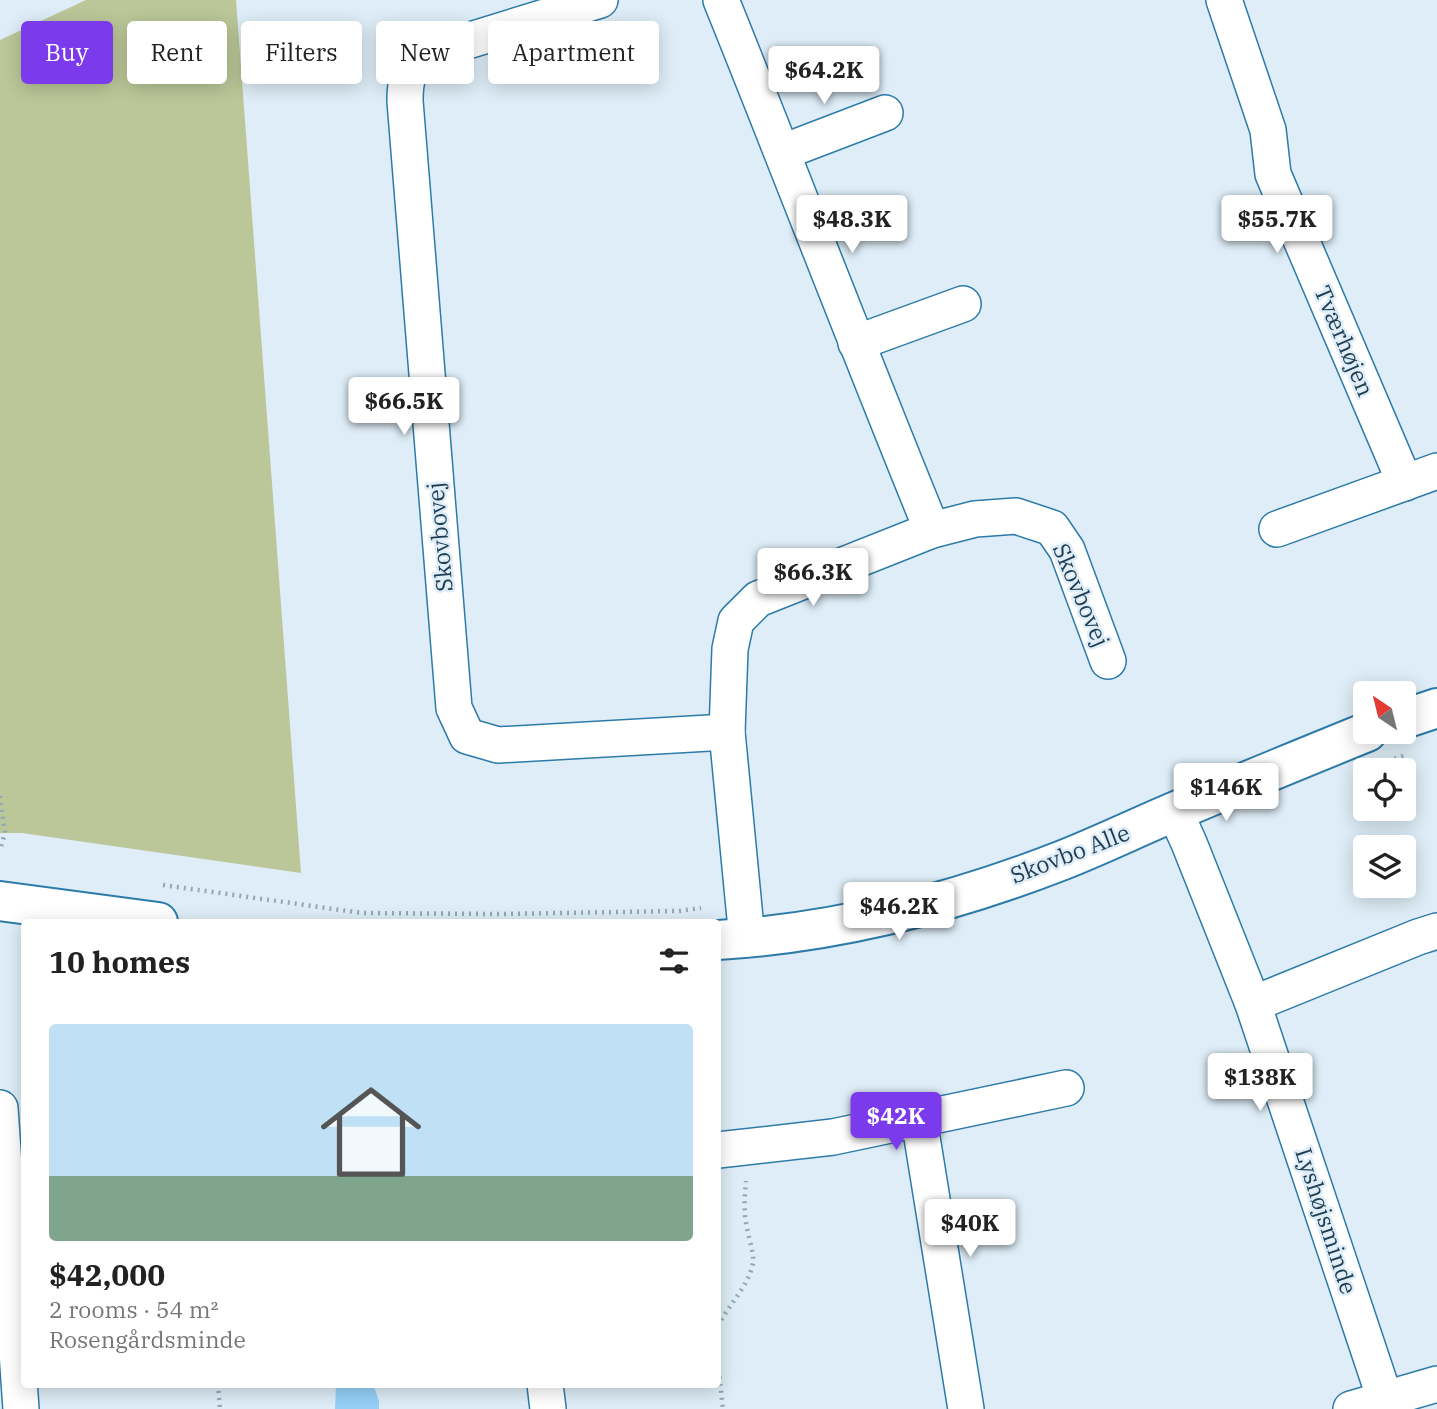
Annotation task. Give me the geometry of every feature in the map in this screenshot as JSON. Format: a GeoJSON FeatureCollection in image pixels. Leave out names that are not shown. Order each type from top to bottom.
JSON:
{"type":"FeatureCollection","features":[{"type":"Feature","properties":{"kind":"street","name":"Skovbovej"},"geometry":{"type":"LineString","coordinates":[[600,0],[435,51],[414,66],[405,82],[454,708],[467,736],[498,745],[727,732]]}},
{"type":"Feature","properties":{"kind":"street"},"geometry":{"type":"LineString","coordinates":[[721,0],[932,530]]}},
{"type":"Feature","properties":{"kind":"street","name":"Tværhøjen"},"geometry":{"type":"LineString","coordinates":[[1224,0],[1268,130],[1273,174],[1405,483]]}},
{"type":"Feature","properties":{"kind":"street"},"geometry":{"type":"LineString","coordinates":[[783,152],[886,113]]}},
{"type":"Feature","properties":{"kind":"street"},"geometry":{"type":"LineString","coordinates":[[856,342],[963,304]]}},
{"type":"Feature","properties":{"kind":"street"},"geometry":{"type":"LineString","coordinates":[[1277,529],[1437,471]]}},
{"type":"Feature","properties":{"kind":"street","name":"Skovbovej"},"geometry":{"type":"LineString","coordinates":[[737,927],[727,732],[730,649],[736,621],[758,599],[932,530],[975,519],[1016,516],[1052,528],[1067,550],[1108,661]]}},
{"type":"Feature","properties":{"kind":"street"},"geometry":{"type":"LineString","coordinates":[[1416,715],[1437,708]]}},
{"type":"Feature","properties":{"kind":"street","name":"Skovbo Alle"},"geometry":{"type":"LineString","coordinates":[[737,927],[828,927],[949,900],[1062,860],[1353,738]]}},
{"type":"Feature","properties":{"kind":"street","name":"Lyshøjsminde"},"geometry":{"type":"LineString","coordinates":[[1175,812],[1254,1003],[1385,1399]]}},
{"type":"Feature","properties":{"kind":"street"},"geometry":{"type":"LineString","coordinates":[[0,901],[135,919]]}},
{"type":"Feature","properties":{"kind":"street"},"geometry":{"type":"LineString","coordinates":[[1254,1003],[1437,931]]}},
{"type":"Feature","properties":{"kind":"street"},"geometry":{"type":"LineString","coordinates":[[731,1149],[833,1137],[1066,1088]]}},
{"type":"Feature","properties":{"kind":"street"},"geometry":{"type":"LineString","coordinates":[[0,1111],[21,1409]]}},
{"type":"Feature","properties":{"kind":"street"},"geometry":{"type":"LineString","coordinates":[[919,1119],[965,1409]]}},
{"type":"Feature","properties":{"kind":"street"},"geometry":{"type":"LineString","coordinates":[[1351,1409],[1437,1384]]}},
{"type":"Feature","properties":{"kind":"street"},"geometry":{"type":"LineString","coordinates":[[545,1388],[548,1409]]}},
{"type":"Feature","properties":{"kind":"path"},"geometry":{"type":"LineString","coordinates":[[0,796],[5,833],[0,850]]}},
{"type":"Feature","properties":{"kind":"path"},"geometry":{"type":"LineString","coordinates":[[159,885],[362,913],[679,911],[708,919]]}},
{"type":"Feature","properties":{"kind":"path"},"geometry":{"type":"LineString","coordinates":[[721,1320],[749,1278],[754,1260],[744,1214],[746,1173],[731,1149]]}},
{"type":"Feature","properties":{"kind":"path"},"geometry":{"type":"LineString","coordinates":[[218,1388],[220,1409]]}},
{"type":"Feature","properties":{"kind":"path"},"geometry":{"type":"LineString","coordinates":[[721,1388],[723,1409]]}},
{"type":"Feature","properties":{"kind":"green space"},"geometry":{"type":"Polygon","coordinates":[[[86,0],[236,0],[301,873],[22,833],[0,833],[0,40],[21,30],[21,84],[113,84],[113,21],[41,21],[86,0]]]}},
{"type":"Feature","properties":{"kind":"water"},"geometry":{"type":"Polygon","coordinates":[[[336,1388],[374,1388],[379,1401],[379,1409],[335,1409],[336,1388]]]}}]}
